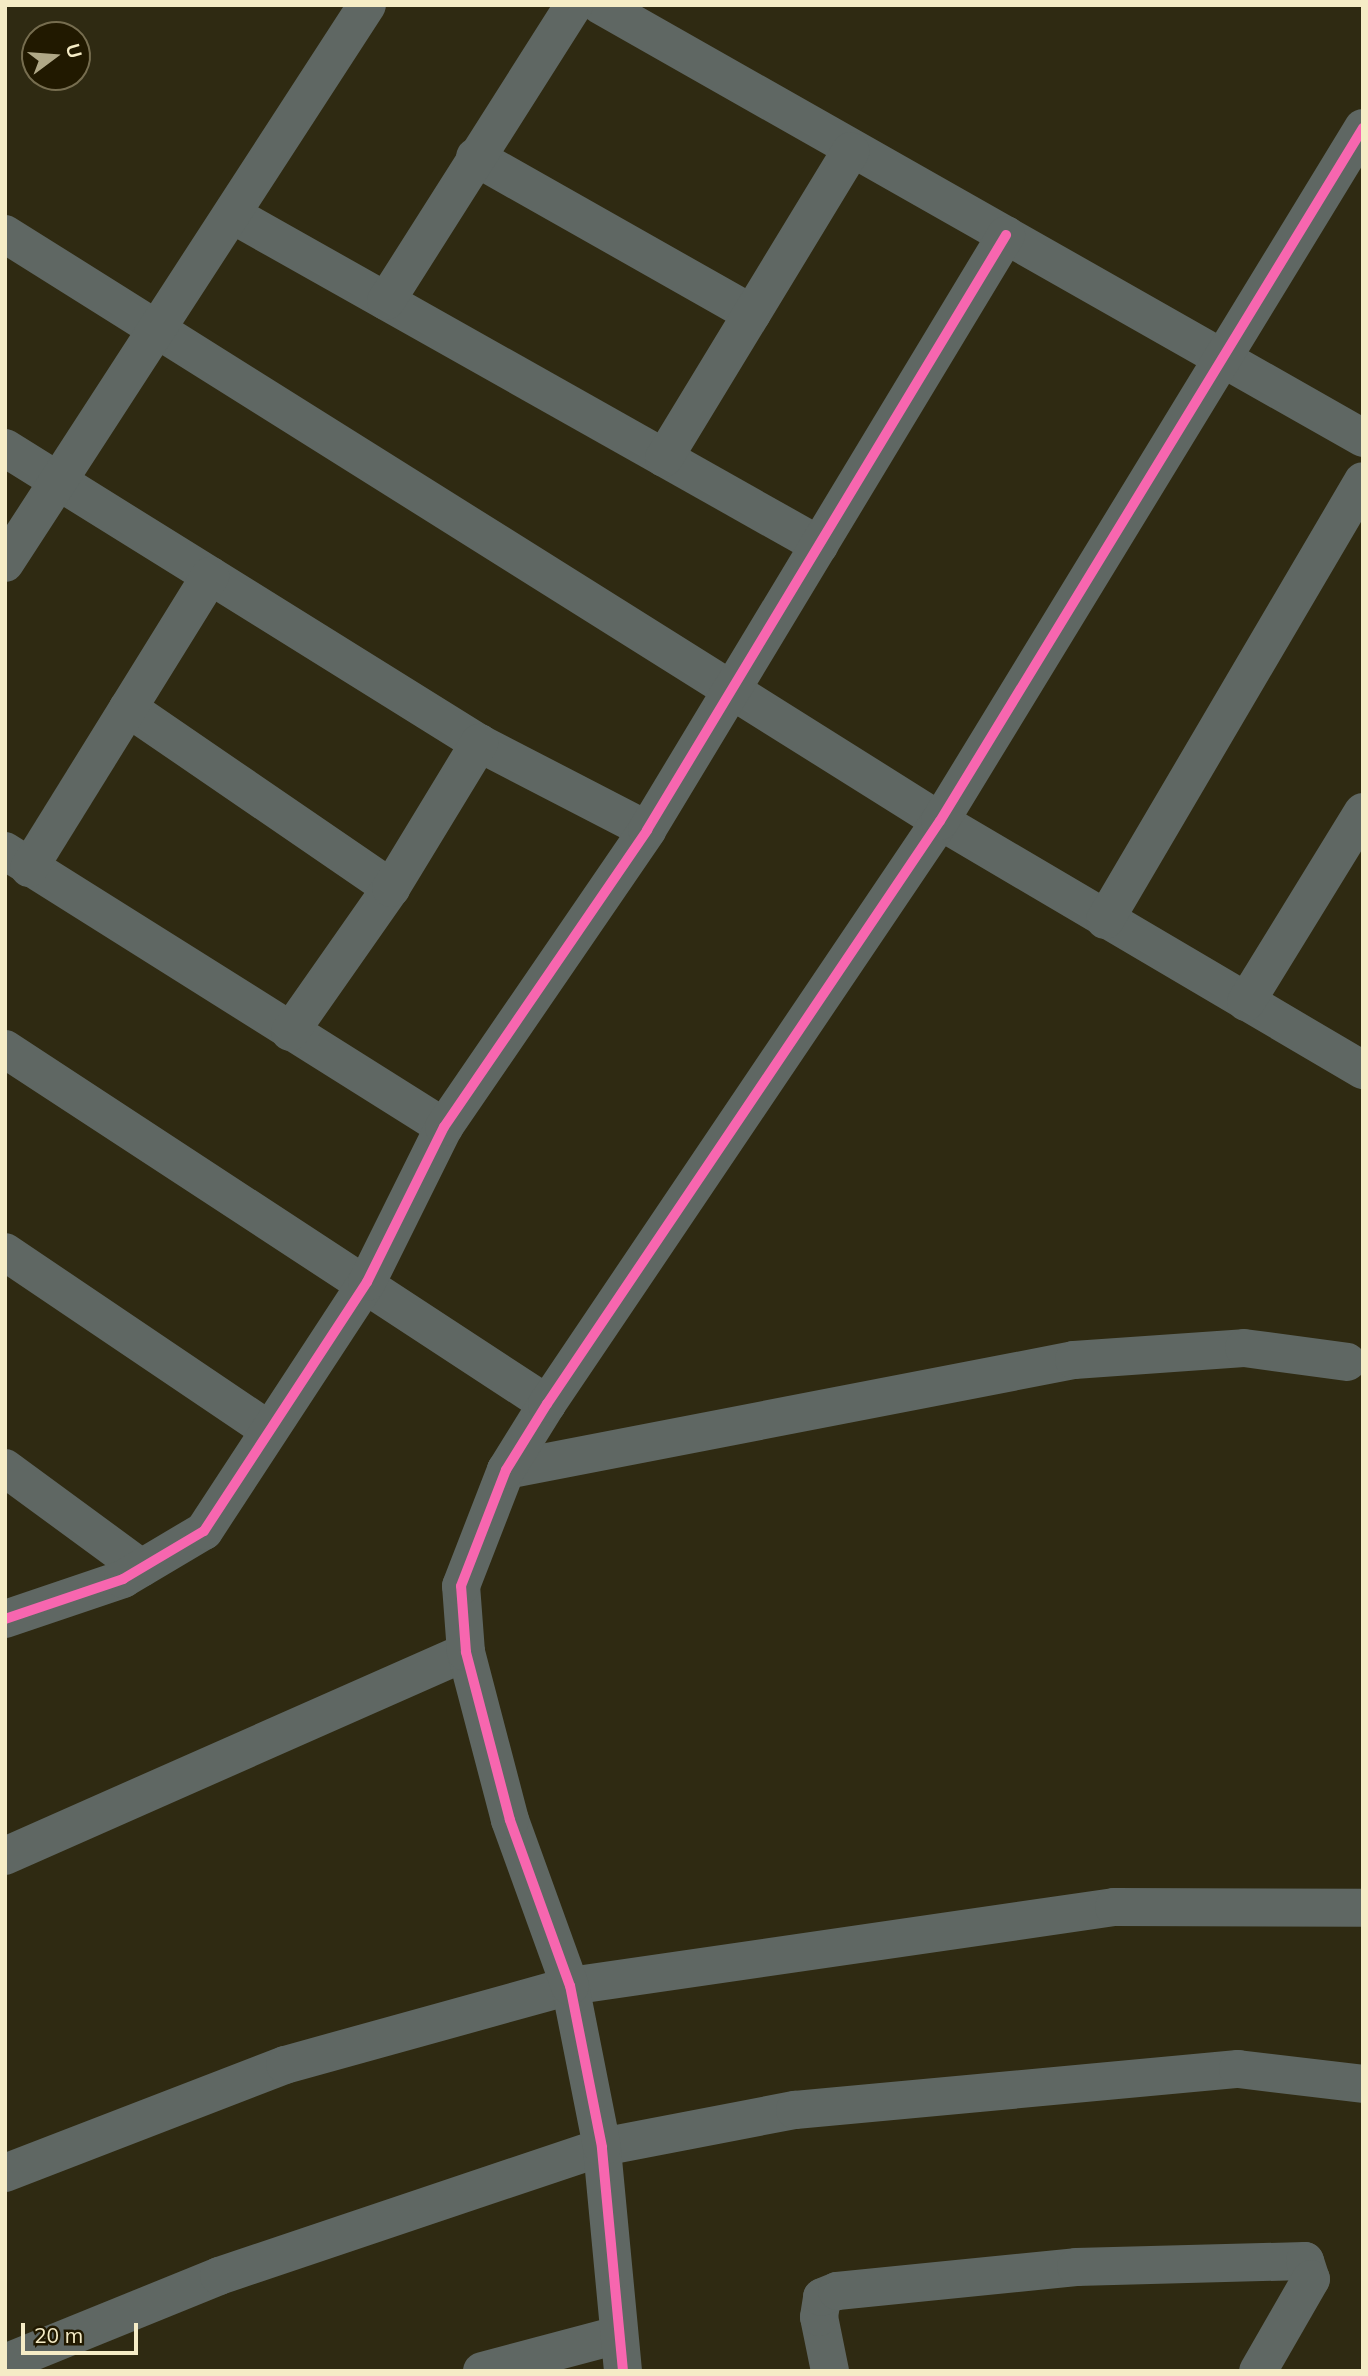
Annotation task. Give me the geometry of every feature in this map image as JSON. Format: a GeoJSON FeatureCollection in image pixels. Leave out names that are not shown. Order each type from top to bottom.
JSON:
{"type":"FeatureCollection","features":[{"type":"Feature","properties":{"kind":"street"},"geometry":{"type":"LineString","coordinates":[[5,563],[61,482],[153,328],[233,215],[367,5]]}},
{"type":"Feature","properties":{"kind":"street"},"geometry":{"type":"LineString","coordinates":[[386,302],[573,5]]}},
{"type":"Feature","properties":{"kind":"street"},"geometry":{"type":"LineString","coordinates":[[600,5],[851,151],[1006,235],[1363,438]]}},
{"type":"Feature","properties":{"kind":"street"},"geometry":{"type":"LineString","coordinates":[[482,2371],[621,2353],[602,2147],[570,1986],[510,1820],[466,1652],[461,1586],[506,1470],[547,1404],[940,821],[1225,359],[1363,128]]}},
{"type":"Feature","properties":{"kind":"street"},"geometry":{"type":"LineString","coordinates":[[664,458],[851,151]]}},
{"type":"Feature","properties":{"kind":"street"},"geometry":{"type":"LineString","coordinates":[[475,158],[752,314]]}},
{"type":"Feature","properties":{"kind":"street"},"geometry":{"type":"LineString","coordinates":[[233,215],[820,545]]}},
{"type":"Feature","properties":{"kind":"street"},"geometry":{"type":"LineString","coordinates":[[5,234],[940,821],[1363,1070]]}},
{"type":"Feature","properties":{"kind":"street"},"geometry":{"type":"LineString","coordinates":[[5,1619],[141,1568],[204,1531],[265,1429],[367,1282],[444,1127],[647,830],[728,688],[820,545],[1006,235]]}},
{"type":"Feature","properties":{"kind":"street"},"geometry":{"type":"LineString","coordinates":[[5,448],[479,743],[647,830]]}},
{"type":"Feature","properties":{"kind":"street"},"geometry":{"type":"LineString","coordinates":[[1105,919],[1363,481]]}},
{"type":"Feature","properties":{"kind":"street"},"geometry":{"type":"LineString","coordinates":[[210,576],[128,708],[17,859],[444,1127]]}},
{"type":"Feature","properties":{"kind":"street"},"geometry":{"type":"LineString","coordinates":[[128,708],[391,888]]}},
{"type":"Feature","properties":{"kind":"street"},"geometry":{"type":"LineString","coordinates":[[290,1032],[391,888],[479,743]]}},
{"type":"Feature","properties":{"kind":"street"},"geometry":{"type":"LineString","coordinates":[[1246,1002],[1357,834]]}},
{"type":"Feature","properties":{"kind":"street"},"geometry":{"type":"LineString","coordinates":[[5,1049],[367,1282],[547,1404]]}},
{"type":"Feature","properties":{"kind":"street"},"geometry":{"type":"LineString","coordinates":[[5,1252],[265,1429]]}},
{"type":"Feature","properties":{"kind":"street"},"geometry":{"type":"LineString","coordinates":[[506,1470],[1074,1360],[1244,1348],[1347,1362]]}},
{"type":"Feature","properties":{"kind":"street"},"geometry":{"type":"LineString","coordinates":[[5,1468],[141,1568]]}},
{"type":"Feature","properties":{"kind":"street"},"geometry":{"type":"LineString","coordinates":[[5,1856],[466,1652]]}},
{"type":"Feature","properties":{"kind":"street"},"geometry":{"type":"LineString","coordinates":[[5,2173],[285,2066],[570,1986],[1114,1907],[1363,1908]]}},
{"type":"Feature","properties":{"kind":"street"},"geometry":{"type":"LineString","coordinates":[[5,2363],[219,2276],[602,2147],[795,2110],[1238,2069],[1363,2084]]}},
{"type":"Feature","properties":{"kind":"street"},"geometry":{"type":"LineString","coordinates":[[830,2371],[819,2317],[822,2297],[837,2291],[1076,2267],[1305,2261],[1311,2280],[1258,2371]]}},
{"type":"Feature","properties":{"kind":"cycle path"},"geometry":{"type":"LineString","coordinates":[[623,2371],[602,2147],[570,1986],[510,1820],[466,1652],[461,1586],[506,1470],[547,1404],[940,821],[1363,128]]}},
{"type":"Feature","properties":{"kind":"cycle path"},"geometry":{"type":"LineString","coordinates":[[5,1619],[123,1579],[204,1531],[367,1282],[444,1127],[647,830],[1006,235]]}}]}
